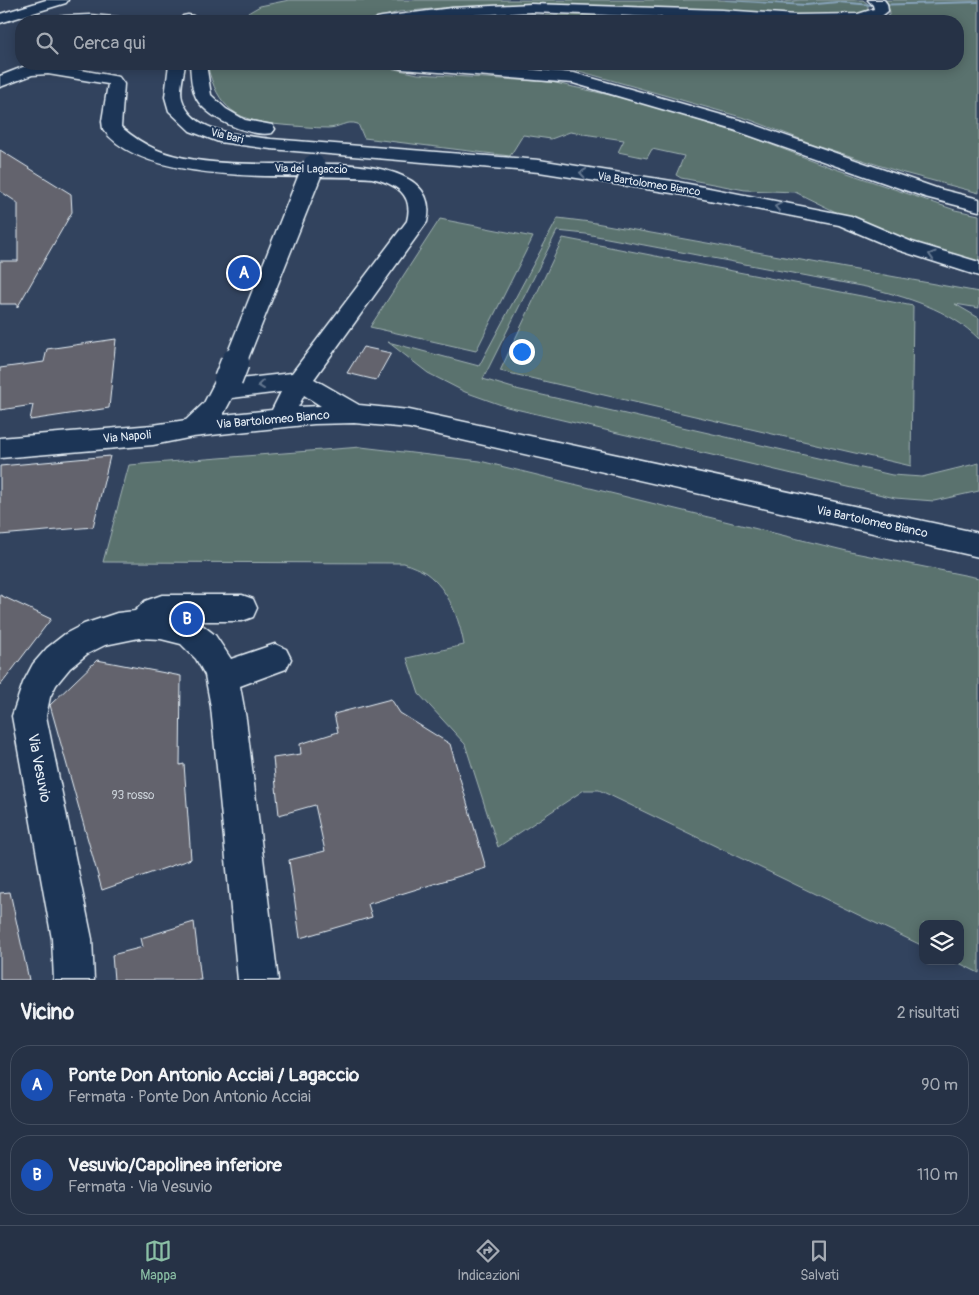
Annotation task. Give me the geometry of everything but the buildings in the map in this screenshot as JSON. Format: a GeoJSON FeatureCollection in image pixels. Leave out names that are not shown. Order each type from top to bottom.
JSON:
{"type":"FeatureCollection","features":[{"type":"Feature","properties":{"kind":"street"},"geometry":{"type":"LineString","coordinates":[[0,19],[61,0]]}},
{"type":"Feature","properties":{"kind":"street"},"geometry":{"type":"LineString","coordinates":[[875,0],[880,4],[881,12],[875,15]]}},
{"type":"Feature","properties":{"kind":"street"},"geometry":{"type":"LineString","coordinates":[[422,15],[531,8],[737,15]]}},
{"type":"Feature","properties":{"kind":"street"},"geometry":{"type":"LineString","coordinates":[[0,30],[15,26]]}},
{"type":"Feature","properties":{"kind":"street","name":"Via del Lagaccio"},"geometry":{"type":"LineString","coordinates":[[0,82],[29,70]]}},
{"type":"Feature","properties":{"kind":"street","name":"Via del Lagaccio"},"geometry":{"type":"LineString","coordinates":[[60,70],[108,78],[116,82],[110,121],[112,129],[134,149],[172,163],[212,168],[357,170],[386,175],[404,185],[417,198],[421,209],[418,222],[299,381],[281,417]]}},
{"type":"Feature","properties":{"kind":"street","name":"Via Bari"},"geometry":{"type":"LineString","coordinates":[[176,70],[172,88],[175,105],[182,116],[196,127],[225,138],[312,156]]}},
{"type":"Feature","properties":{"kind":"street"},"geometry":{"type":"LineString","coordinates":[[199,70],[203,96],[220,112],[240,124],[295,132],[336,132]]}},
{"type":"Feature","properties":{"kind":"street"},"geometry":{"type":"LineString","coordinates":[[476,70],[574,78],[740,126],[932,193],[979,205]]}},
{"type":"Feature","properties":{"kind":"street"},"geometry":{"type":"LineString","coordinates":[[193,428],[214,409],[226,385],[312,156]]}},
{"type":"Feature","properties":{"kind":"street","name":"Via Bartolomeo Bianco"},"geometry":{"type":"LineString","coordinates":[[312,156],[463,160],[539,166],[669,186],[844,220],[905,246],[979,269]]}},
{"type":"Feature","properties":{"kind":"street"},"geometry":{"type":"LineString","coordinates":[[226,385],[299,381]]}},
{"type":"Feature","properties":{"kind":"street","name":"Via Bartolomeo Bianco"},"geometry":{"type":"LineString","coordinates":[[299,381],[354,414]]}},
{"type":"Feature","properties":{"kind":"street","name":"Via Bartolomeo Bianco"},"geometry":{"type":"LineString","coordinates":[[193,428],[281,417],[354,414],[410,420],[979,546]]}},
{"type":"Feature","properties":{"kind":"street","name":"Via Napoli"},"geometry":{"type":"LineString","coordinates":[[0,448],[135,437],[178,432],[193,428]]}},
{"type":"Feature","properties":{"kind":"street"},"geometry":{"type":"LineString","coordinates":[[144,623],[155,610],[162,608],[242,608]]}},
{"type":"Feature","properties":{"kind":"street","name":"Via Vesuvio"},"geometry":{"type":"LineString","coordinates":[[74,980],[72,939],[29,716],[30,705],[44,675],[72,646],[110,628],[131,623],[178,628],[196,636],[212,657],[222,677],[232,740],[258,980]]}},
{"type":"Feature","properties":{"kind":"street"},"geometry":{"type":"LineString","coordinates":[[222,677],[275,658]]}},
{"type":"Feature","properties":{"kind":"green space"},"geometry":{"type":"Polygon","coordinates":[[[289,0],[770,0],[784,2],[800,0],[863,0],[868,4],[868,10],[858,15],[789,15],[536,6],[453,7],[399,12],[388,15],[244,15],[260,6],[289,0]]]}},
{"type":"Feature","properties":{"kind":"green space"},"geometry":{"type":"Polygon","coordinates":[[[880,0],[979,0],[979,193],[900,172],[813,144],[748,119],[576,70],[964,70],[964,15],[889,15],[890,12],[887,4],[880,0]]]}},
{"type":"Feature","properties":{"kind":"green space"},"geometry":{"type":"Polygon","coordinates":[[[209,70],[399,70],[418,74],[551,82],[641,102],[754,138],[827,166],[955,210],[979,215],[979,263],[875,231],[795,192],[745,190],[681,178],[676,175],[684,156],[652,149],[647,158],[618,152],[624,140],[570,132],[551,139],[523,135],[510,156],[364,138],[358,124],[354,123],[332,128],[322,128],[266,123],[241,116],[224,102],[209,70]]]}},
{"type":"Feature","properties":{"kind":"green space"},"geometry":{"type":"Polygon","coordinates":[[[558,218],[590,222],[979,292],[979,308],[955,304],[979,318],[979,339],[941,312],[896,295],[866,287],[586,234],[557,231],[483,379],[516,389],[892,475],[922,477],[979,463],[979,491],[934,501],[895,498],[507,407],[465,392],[428,373],[388,342],[479,366],[558,218]]]}},
{"type":"Feature","properties":{"kind":"green space"},"geometry":{"type":"Polygon","coordinates":[[[440,219],[533,237],[476,351],[370,327],[440,219]]]}},
{"type":"Feature","properties":{"kind":"green space"},"geometry":{"type":"Polygon","coordinates":[[[563,238],[913,306],[911,466],[500,371],[563,238]]]}},
{"type":"Feature","properties":{"kind":"green space"},"geometry":{"type":"Polygon","coordinates":[[[361,447],[480,461],[855,553],[979,578],[979,973],[963,965],[964,920],[919,920],[919,944],[599,790],[584,790],[498,847],[465,744],[419,694],[407,658],[464,645],[452,605],[434,580],[426,573],[404,563],[103,562],[129,465],[361,447]]]}},
{"type":"Feature","properties":{"kind":"waterway"},"geometry":{"type":"LineString","coordinates":[[726,0],[806,5],[838,2],[872,5],[979,2]]}},
{"type":"Feature","properties":{"kind":"place","name":"Ponte Don Antonio Acciai / Lagaccio"},"geometry":{"type":"Point","coordinates":[244,273]}},
{"type":"Feature","properties":{"kind":"place","name":"Vesuvio/Capolinea inferiore"},"geometry":{"type":"Point","coordinates":[187,619]}}]}
